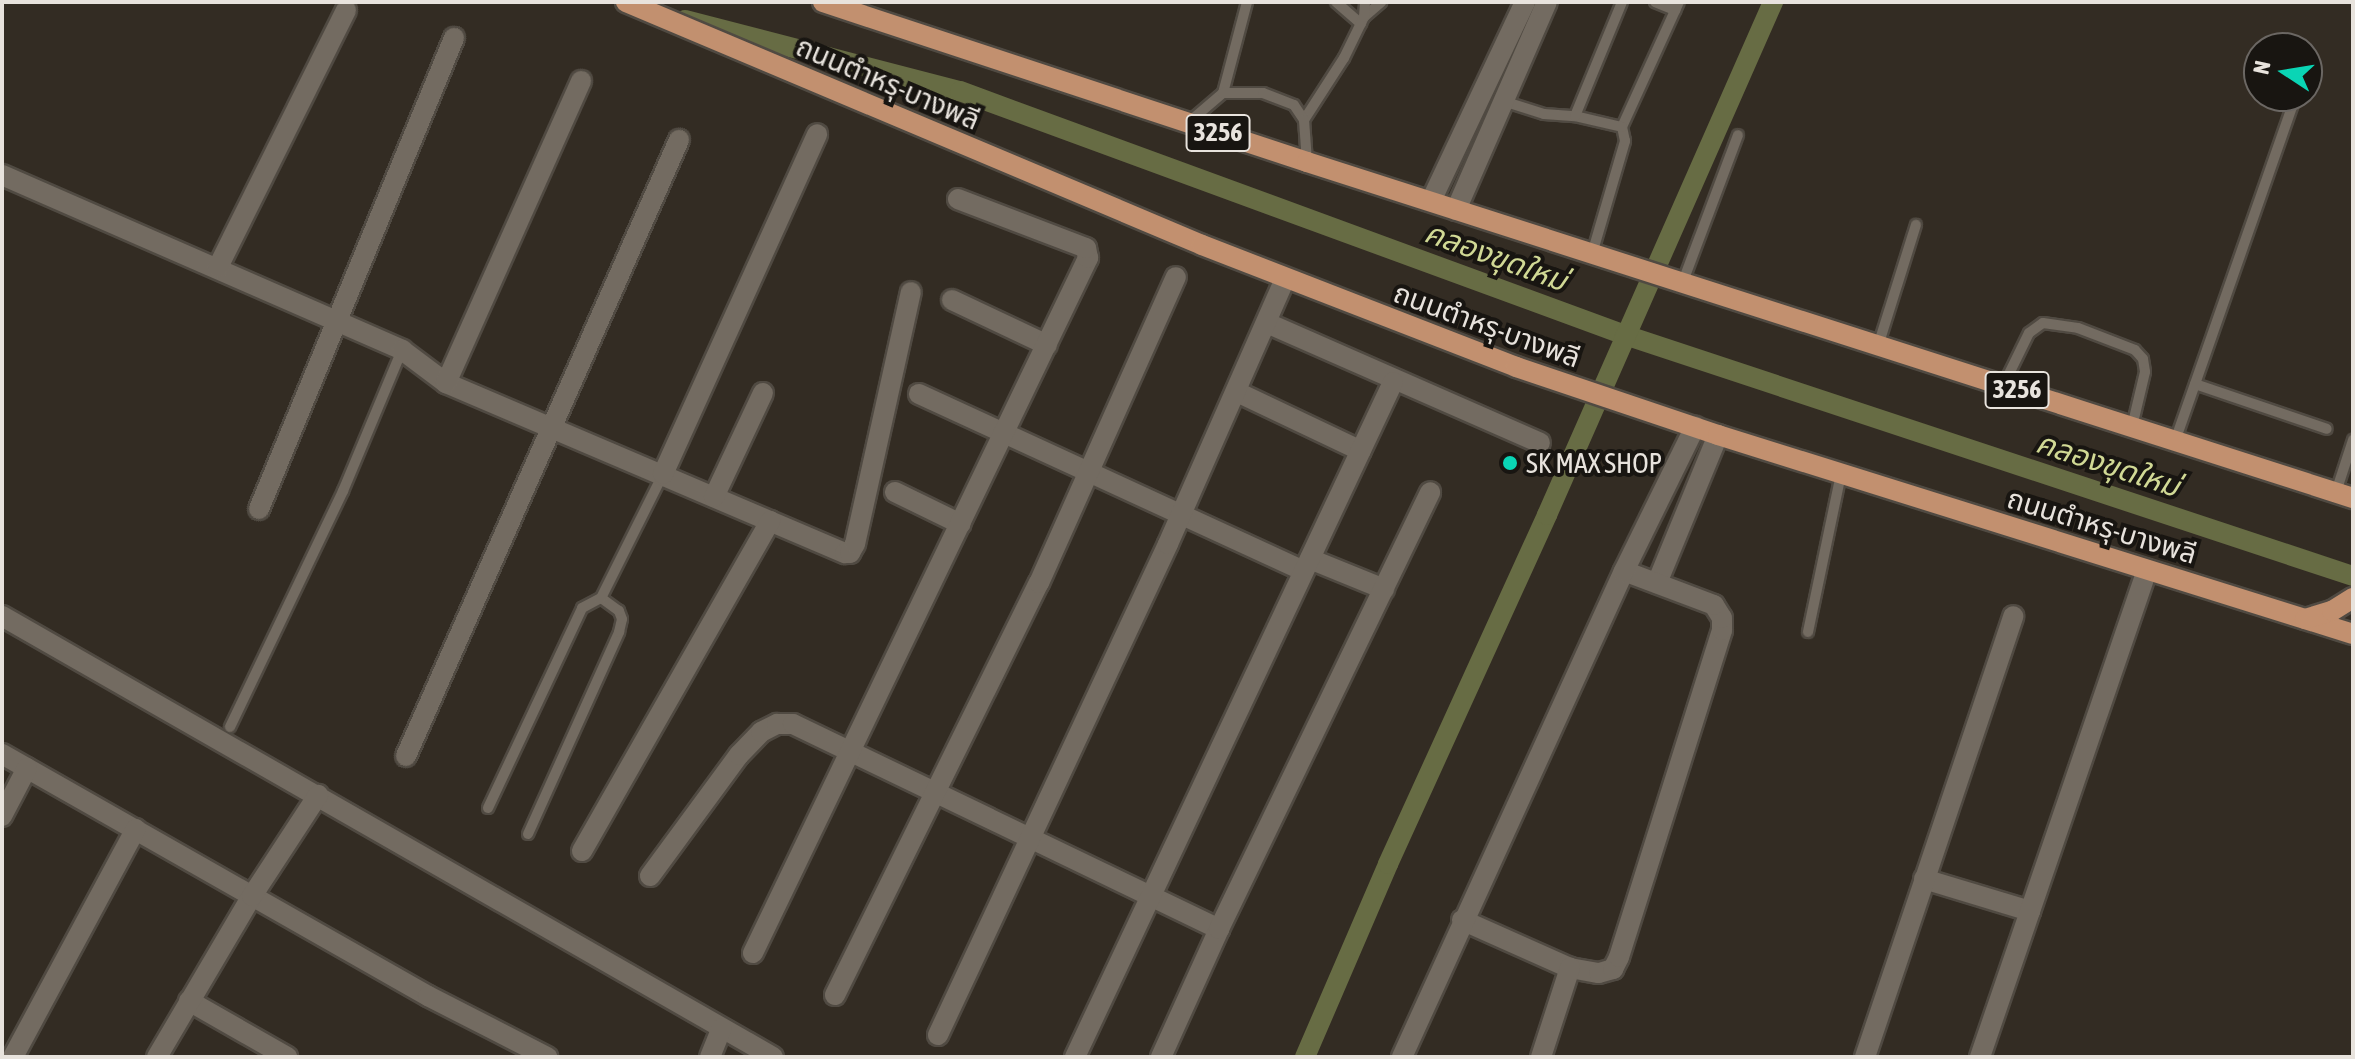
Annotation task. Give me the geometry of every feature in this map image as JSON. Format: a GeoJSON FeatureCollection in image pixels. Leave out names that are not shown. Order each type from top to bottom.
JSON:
{"type":"FeatureCollection","features":[{"type":"Feature","properties":{"kind":"main road","name":"ถนนตำหรุ-บางพลี"},"geometry":{"type":"LineString","coordinates":[[626,2],[1285,279],[1562,383],[2353,634]]}},
{"type":"Feature","properties":{"kind":"main road","name":"ถนนตำหรุ-บางพลี"},"geometry":{"type":"LineString","coordinates":[[823,2],[2347,498]]}},
{"type":"Feature","properties":{"kind":"main road"},"geometry":{"type":"LineString","coordinates":[[2305,619],[2332,611],[2353,598]]}},
{"type":"Feature","properties":{"kind":"street"},"geometry":{"type":"LineString","coordinates":[[1431,201],[1525,2]]}},
{"type":"Feature","properties":{"kind":"street"},"geometry":{"type":"LineString","coordinates":[[1456,210],[1547,2]]}},
{"type":"Feature","properties":{"kind":"street"},"geometry":{"type":"LineString","coordinates":[[218,267],[346,10]]}},
{"type":"Feature","properties":{"kind":"street"},"geometry":{"type":"LineString","coordinates":[[259,509],[454,38]]}},
{"type":"Feature","properties":{"kind":"street"},"geometry":{"type":"LineString","coordinates":[[446,383],[581,81]]}},
{"type":"Feature","properties":{"kind":"street"},"geometry":{"type":"LineString","coordinates":[[663,474],[817,134]]}},
{"type":"Feature","properties":{"kind":"street"},"geometry":{"type":"LineString","coordinates":[[406,756],[679,140]]}},
{"type":"Feature","properties":{"kind":"street"},"geometry":{"type":"LineString","coordinates":[[2,175],[402,350],[446,383],[845,553],[853,549],[911,292]]}},
{"type":"Feature","properties":{"kind":"street"},"geometry":{"type":"LineString","coordinates":[[753,953],[853,752],[1088,258],[1086,248],[958,199]]}},
{"type":"Feature","properties":{"kind":"street"},"geometry":{"type":"LineString","coordinates":[[835,995],[1089,472],[1176,277]]}},
{"type":"Feature","properties":{"kind":"street"},"geometry":{"type":"LineString","coordinates":[[938,1035],[1237,392],[1285,279]]}},
{"type":"Feature","properties":{"kind":"street"},"geometry":{"type":"LineString","coordinates":[[952,300],[1047,345]]}},
{"type":"Feature","properties":{"kind":"street"},"geometry":{"type":"LineString","coordinates":[[1267,323],[1393,382],[1540,443]]}},
{"type":"Feature","properties":{"kind":"street"},"geometry":{"type":"LineString","coordinates":[[1075,1057],[1393,382]]}},
{"type":"Feature","properties":{"kind":"street"},"geometry":{"type":"LineString","coordinates":[[1237,392],[1361,451]]}},
{"type":"Feature","properties":{"kind":"street"},"geometry":{"type":"LineString","coordinates":[[714,497],[763,393]]}},
{"type":"Feature","properties":{"kind":"street"},"geometry":{"type":"LineString","coordinates":[[919,394],[1181,514],[1306,565],[1384,589]]}},
{"type":"Feature","properties":{"kind":"street"},"geometry":{"type":"LineString","coordinates":[[1402,1057],[1624,571],[1695,427]]}},
{"type":"Feature","properties":{"kind":"street"},"geometry":{"type":"LineString","coordinates":[[1657,583],[1718,435]]}},
{"type":"Feature","properties":{"kind":"street"},"geometry":{"type":"LineString","coordinates":[[895,492],[961,524]]}},
{"type":"Feature","properties":{"kind":"street"},"geometry":{"type":"LineString","coordinates":[[1161,1057],[1219,929],[1430,492]]}},
{"type":"Feature","properties":{"kind":"street"},"geometry":{"type":"LineString","coordinates":[[582,851],[770,521]]}},
{"type":"Feature","properties":{"kind":"street"},"geometry":{"type":"LineString","coordinates":[[1980,1057],[2147,570]]}},
{"type":"Feature","properties":{"kind":"street"},"geometry":{"type":"LineString","coordinates":[[1462,920],[1570,968],[1599,973],[1613,969],[1619,957],[1722,630],[1722,618],[1714,605],[1624,571]]}},
{"type":"Feature","properties":{"kind":"street"},"geometry":{"type":"LineString","coordinates":[[2,616],[773,1057]]}},
{"type":"Feature","properties":{"kind":"street"},"geometry":{"type":"LineString","coordinates":[[1865,1057],[2013,616]]}},
{"type":"Feature","properties":{"kind":"street"},"geometry":{"type":"LineString","coordinates":[[650,876],[739,755],[761,732],[777,724],[793,724],[1219,929]]}},
{"type":"Feature","properties":{"kind":"street"},"geometry":{"type":"LineString","coordinates":[[2,754],[428,996],[547,1057]]}},
{"type":"Feature","properties":{"kind":"street"},"geometry":{"type":"LineString","coordinates":[[2,816],[27,768]]}},
{"type":"Feature","properties":{"kind":"street"},"geometry":{"type":"LineString","coordinates":[[157,1057],[252,896],[318,795]]}},
{"type":"Feature","properties":{"kind":"street"},"geometry":{"type":"LineString","coordinates":[[13,1057],[136,829]]}},
{"type":"Feature","properties":{"kind":"street"},"geometry":{"type":"LineString","coordinates":[[1924,879],[2030,911]]}},
{"type":"Feature","properties":{"kind":"street"},"geometry":{"type":"LineString","coordinates":[[1541,1057],[1570,968]]}},
{"type":"Feature","properties":{"kind":"street"},"geometry":{"type":"LineString","coordinates":[[189,1001],[287,1057]]}},
{"type":"Feature","properties":{"kind":"street"},"geometry":{"type":"LineString","coordinates":[[710,1057],[722,1028]]}},
{"type":"Feature","properties":{"kind":"lane"},"geometry":{"type":"LineString","coordinates":[[1188,123],[1223,93],[1247,2]]}},
{"type":"Feature","properties":{"kind":"lane"},"geometry":{"type":"LineString","coordinates":[[1336,2],[1362,20]]}},
{"type":"Feature","properties":{"kind":"lane"},"geometry":{"type":"LineString","coordinates":[[1362,20],[1365,2]]}},
{"type":"Feature","properties":{"kind":"lane"},"geometry":{"type":"LineString","coordinates":[[1304,120],[1362,20],[1381,2]]}},
{"type":"Feature","properties":{"kind":"lane"},"geometry":{"type":"LineString","coordinates":[[1575,116],[1622,2]]}},
{"type":"Feature","properties":{"kind":"lane"},"geometry":{"type":"LineString","coordinates":[[1592,254],[1624,154],[1622,127],[1677,6],[1655,2]]}},
{"type":"Feature","properties":{"kind":"lane"},"geometry":{"type":"LineString","coordinates":[[1223,93],[1263,93],[1294,105],[1304,120],[1307,162]]}},
{"type":"Feature","properties":{"kind":"lane"},"geometry":{"type":"LineString","coordinates":[[1503,101],[1544,114],[1575,116],[1622,127]]}},
{"type":"Feature","properties":{"kind":"lane"},"geometry":{"type":"LineString","coordinates":[[2175,441],[2290,112]]}},
{"type":"Feature","properties":{"kind":"lane"},"geometry":{"type":"LineString","coordinates":[[1682,284],[1738,135]]}},
{"type":"Feature","properties":{"kind":"lane"},"geometry":{"type":"LineString","coordinates":[[1878,346],[1916,225]]}},
{"type":"Feature","properties":{"kind":"lane"},"geometry":{"type":"LineString","coordinates":[[2003,386],[2029,333],[2043,323],[2078,328],[2135,350],[2143,359],[2145,372],[2132,427]]}},
{"type":"Feature","properties":{"kind":"lane"},"geometry":{"type":"LineString","coordinates":[[230,727],[343,491],[402,350]]}},
{"type":"Feature","properties":{"kind":"lane"},"geometry":{"type":"LineString","coordinates":[[2195,384],[2327,429]]}},
{"type":"Feature","properties":{"kind":"lane"},"geometry":{"type":"LineString","coordinates":[[2347,498],[2353,440]]}},
{"type":"Feature","properties":{"kind":"lane"},"geometry":{"type":"LineString","coordinates":[[488,808],[582,608],[601,598],[663,474]]}},
{"type":"Feature","properties":{"kind":"lane"},"geometry":{"type":"LineString","coordinates":[[1808,632],[1841,474]]}},
{"type":"Feature","properties":{"kind":"lane"},"geometry":{"type":"LineString","coordinates":[[528,834],[619,632],[622,619],[619,611],[601,598]]}},
{"type":"Feature","properties":{"kind":"waterway"},"geometry":{"type":"LineString","coordinates":[[1305,1057],[1773,2]]}},
{"type":"Feature","properties":{"kind":"waterway","name":"คลองขุดใหม่"},"geometry":{"type":"LineString","coordinates":[[685,20],[960,91],[1625,335],[2353,576]]}},
{"type":"Feature","properties":{"kind":"place","name":"SK MAX SHOP"},"geometry":{"type":"Point","coordinates":[1510,463]}}]}
